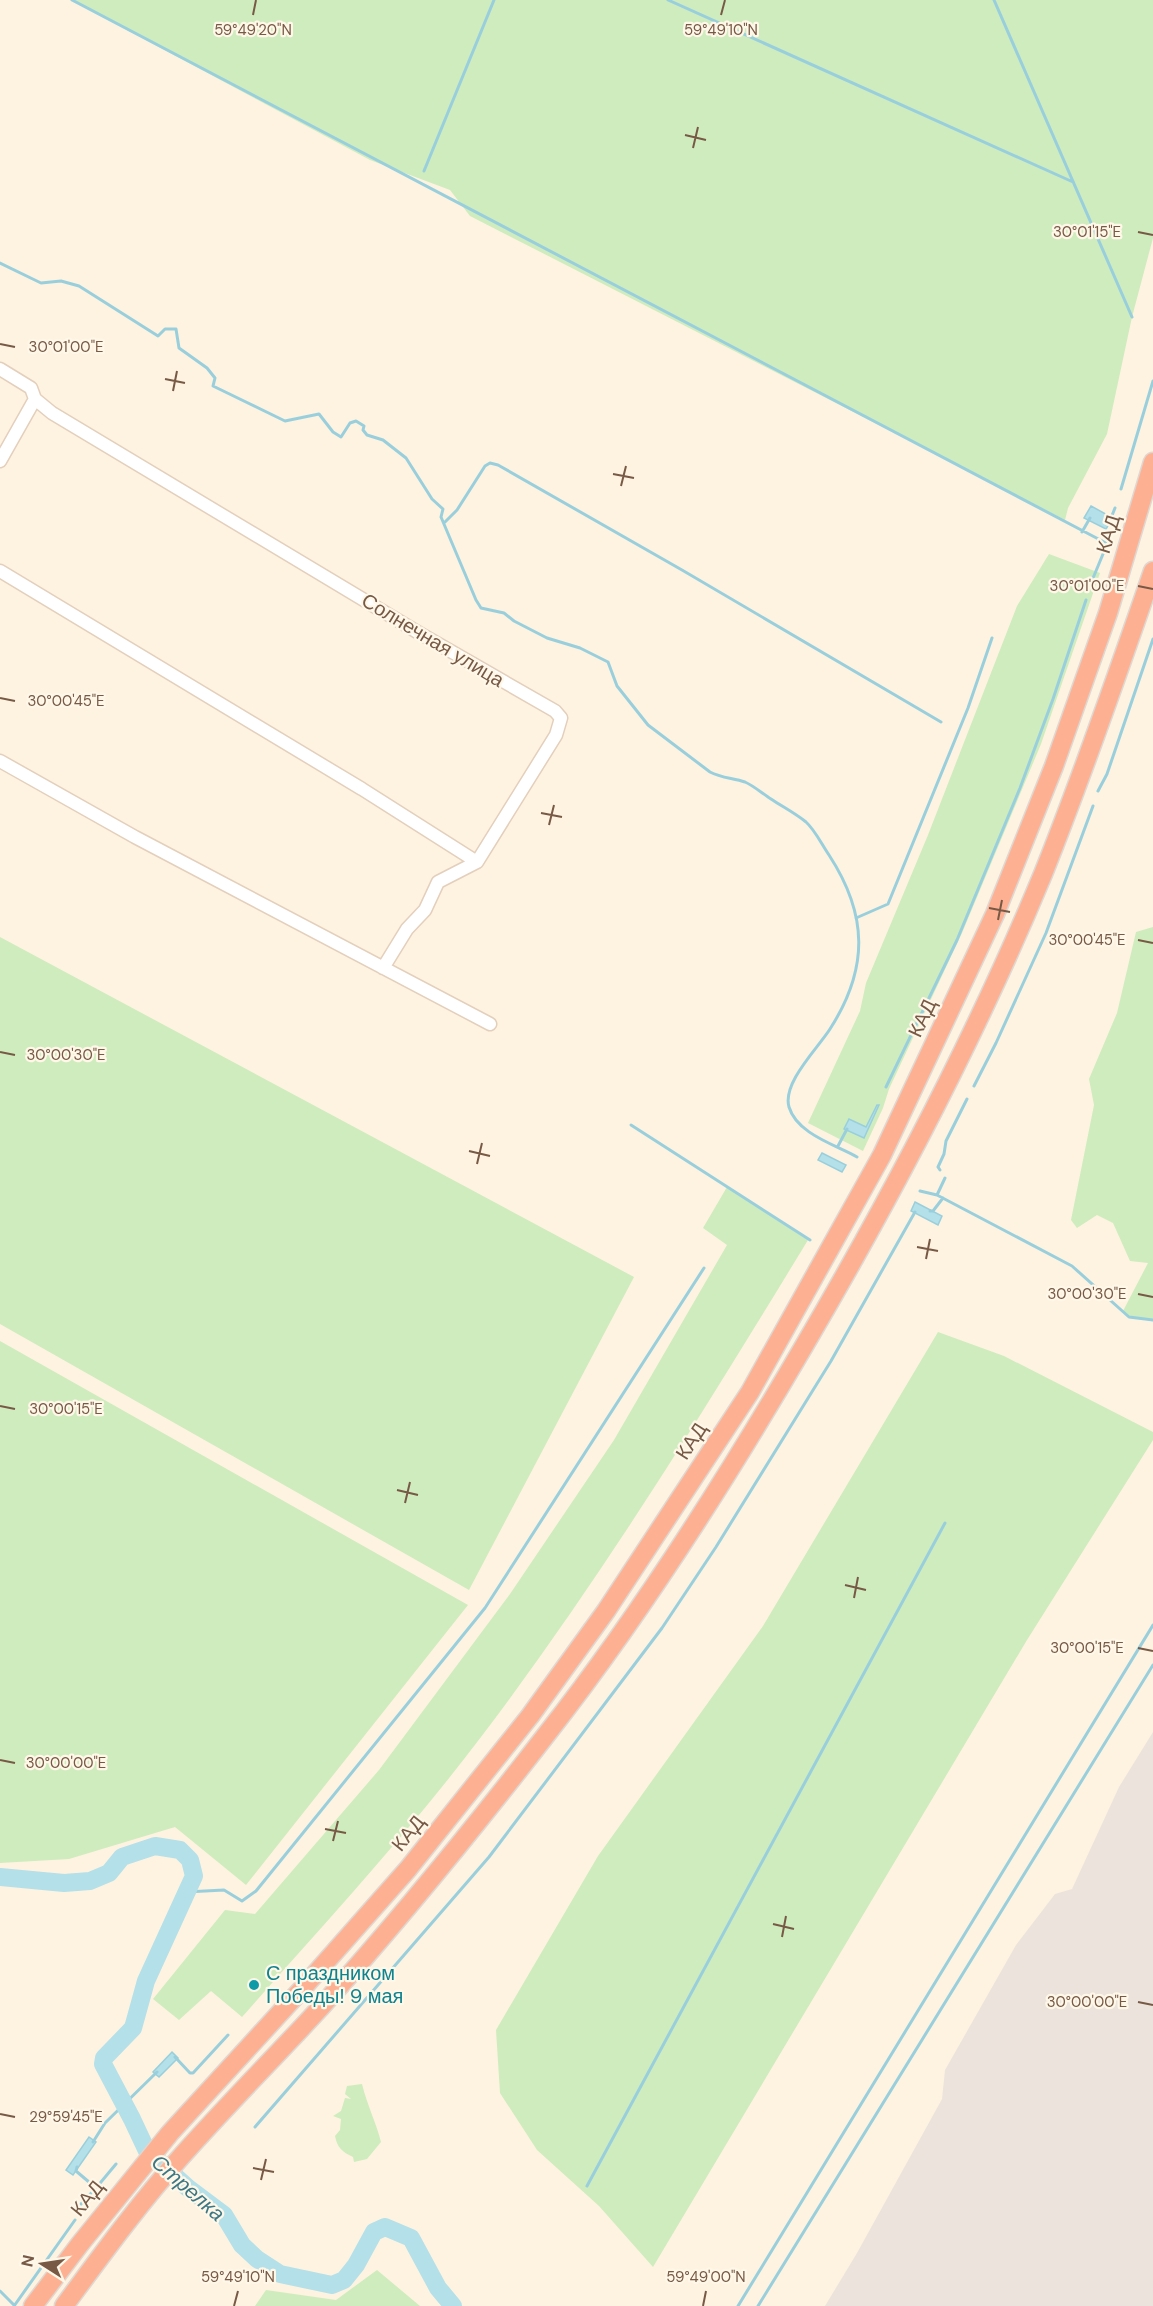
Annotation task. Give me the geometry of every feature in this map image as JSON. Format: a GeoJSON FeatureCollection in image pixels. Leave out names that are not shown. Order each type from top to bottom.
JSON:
{"type":"FeatureCollection","features":[{"type":"Feature","properties":{"kind":"highway","name":"КАД"},"geometry":{"type":"LineString","coordinates":[[33,2306],[136,2173],[408,1869],[530,1716],[606,1611],[750,1392],[882,1155],[995,914],[1054,766],[1108,613],[1153,462]]}},
{"type":"Feature","properties":{"kind":"highway"},"geometry":{"type":"LineString","coordinates":[[64,2306],[178,2160],[322,2006],[550,1731],[626,1626],[736,1460],[839,1285],[904,1165],[993,987],[1042,875],[1101,725],[1153,571]]}},
{"type":"Feature","properties":{"kind":"street"},"geometry":{"type":"LineString","coordinates":[[0,369],[31,388],[35,399],[0,461]]}},
{"type":"Feature","properties":{"kind":"street","name":"Солнечная улица"},"geometry":{"type":"LineString","coordinates":[[35,399],[52,413],[418,633],[555,711],[561,718],[556,735],[477,862]]}},
{"type":"Feature","properties":{"kind":"street"},"geometry":{"type":"LineString","coordinates":[[0,572],[362,789],[477,862]]}},
{"type":"Feature","properties":{"kind":"street"},"geometry":{"type":"LineString","coordinates":[[0,761],[135,837],[490,1024]]}},
{"type":"Feature","properties":{"kind":"street"},"geometry":{"type":"LineString","coordinates":[[383,968],[407,929],[425,910],[438,882],[477,862]]}},
{"type":"Feature","properties":{"kind":"shaded area"},"geometry":{"type":"Polygon","coordinates":[[[1153,1732],[1153,2306],[825,2306],[942,2099],[945,2070],[1016,1945],[1055,1894],[1072,1889],[1119,1787],[1153,1732]]]}},
{"type":"Feature","properties":{"kind":"green space"},"geometry":{"type":"Polygon","coordinates":[[[71,0],[1153,0],[1153,238],[1132,317],[1107,434],[1068,508],[1065,520],[470,216],[450,190],[370,160],[71,0]]]}},
{"type":"Feature","properties":{"kind":"green space"},"geometry":{"type":"Polygon","coordinates":[[[1049,554],[1100,573],[1041,744],[962,933],[889,1089],[883,1108],[863,1151],[808,1123],[860,1011],[866,983],[928,835],[1017,606],[1049,554]]]}},
{"type":"Feature","properties":{"kind":"green space"},"geometry":{"type":"Polygon","coordinates":[[[1153,927],[1153,1320],[1129,1317],[1123,1311],[1148,1263],[1130,1261],[1113,1223],[1097,1215],[1077,1228],[1071,1220],[1094,1105],[1089,1079],[1117,1013],[1136,932],[1153,927]]]}},
{"type":"Feature","properties":{"kind":"green space"},"geometry":{"type":"Polygon","coordinates":[[[0,937],[634,1277],[469,1590],[0,1324],[0,937]]]}},
{"type":"Feature","properties":{"kind":"green space"},"geometry":{"type":"Polygon","coordinates":[[[727,1187],[808,1240],[651,1493],[525,1677],[453,1773],[364,1879],[242,2017],[211,1991],[179,2020],[153,1999],[225,1910],[255,1914],[379,1770],[510,1594],[614,1440],[727,1245],[703,1228],[727,1187]]]}},
{"type":"Feature","properties":{"kind":"green space"},"geometry":{"type":"Polygon","coordinates":[[[938,1332],[1004,1356],[1153,1432],[1153,1440],[1027,1640],[653,2267],[599,2206],[537,2150],[500,2093],[496,2030],[598,1856],[763,1626],[938,1332]]]}},
{"type":"Feature","properties":{"kind":"green space"},"geometry":{"type":"Polygon","coordinates":[[[0,1341],[468,1605],[246,1885],[175,1827],[69,1859],[0,1863],[0,1341]]]}},
{"type":"Feature","properties":{"kind":"green space"},"geometry":{"type":"Polygon","coordinates":[[[362,2084],[381,2142],[367,2159],[354,2162],[353,2157],[343,2151],[337,2143],[335,2136],[340,2130],[341,2119],[333,2116],[341,2111],[345,2098],[351,2099],[345,2094],[347,2086],[362,2084]]]}},
{"type":"Feature","properties":{"kind":"green space"},"geometry":{"type":"Polygon","coordinates":[[[377,2270],[420,2306],[255,2306],[266,2290],[336,2300],[377,2270]]]}},
{"type":"Feature","properties":{"kind":"water"},"geometry":{"type":"Polygon","coordinates":[[[1091,506],[1113,518],[1106,529],[1084,518],[1091,506]]]}},
{"type":"Feature","properties":{"kind":"water"},"geometry":{"type":"Polygon","coordinates":[[[879,1105],[864,1138],[844,1129],[849,1119],[866,1127],[879,1105]]]}},
{"type":"Feature","properties":{"kind":"water"},"geometry":{"type":"Polygon","coordinates":[[[822,1153],[846,1165],[842,1172],[818,1160],[822,1153]]]}},
{"type":"Feature","properties":{"kind":"water"},"geometry":{"type":"Polygon","coordinates":[[[915,1202],[942,1216],[938,1225],[911,1211],[915,1202]]]}},
{"type":"Feature","properties":{"kind":"water"},"geometry":{"type":"Polygon","coordinates":[[[172,2052],[178,2058],[159,2077],[153,2072],[172,2052]]]}},
{"type":"Feature","properties":{"kind":"water"},"geometry":{"type":"Polygon","coordinates":[[[89,2137],[96,2142],[73,2175],[66,2170],[89,2137]]]}},
{"type":"Feature","properties":{"kind":"waterway"},"geometry":{"type":"LineString","coordinates":[[72,0],[1106,543]]}},
{"type":"Feature","properties":{"kind":"waterway"},"geometry":{"type":"LineString","coordinates":[[424,171],[494,0]]}},
{"type":"Feature","properties":{"kind":"waterway"},"geometry":{"type":"LineString","coordinates":[[668,0],[1073,182]]}},
{"type":"Feature","properties":{"kind":"waterway"},"geometry":{"type":"LineString","coordinates":[[994,0],[1132,317]]}},
{"type":"Feature","properties":{"kind":"waterway"},"geometry":{"type":"LineString","coordinates":[[0,263],[41,283],[61,281],[79,286],[158,336],[165,329],[176,329],[179,348],[207,368],[215,378],[213,386],[285,421],[319,414],[333,432],[341,437],[350,423],[356,421],[364,426],[363,430],[367,435],[383,440],[406,458],[432,499],[443,509],[441,517],[481,608],[504,613],[514,621],[547,638],[580,648],[608,662],[617,686],[648,725],[710,772],[748,784],[809,825],[842,877],[857,920],[859,942],[852,985],[830,1029],[796,1077],[788,1098],[789,1107],[793,1116],[808,1132],[857,1157]]}},
{"type":"Feature","properties":{"kind":"waterway"},"geometry":{"type":"LineString","coordinates":[[1121,489],[1153,381]]}},
{"type":"Feature","properties":{"kind":"waterway"},"geometry":{"type":"LineString","coordinates":[[444,523],[457,510],[485,466],[490,463],[498,465],[941,722]]}},
{"type":"Feature","properties":{"kind":"waterway"},"geometry":{"type":"LineString","coordinates":[[1111,518],[1115,508]]}},
{"type":"Feature","properties":{"kind":"waterway"},"geometry":{"type":"LineString","coordinates":[[1082,532],[1090,518]]}},
{"type":"Feature","properties":{"kind":"waterway"},"geometry":{"type":"LineString","coordinates":[[1091,583],[1103,554]]}},
{"type":"Feature","properties":{"kind":"waterway"},"geometry":{"type":"LineString","coordinates":[[886,1087],[957,940],[1020,788],[1086,600]]}},
{"type":"Feature","properties":{"kind":"waterway"},"geometry":{"type":"LineString","coordinates":[[856,918],[888,904],[968,708],[992,638]]}},
{"type":"Feature","properties":{"kind":"waterway"},"geometry":{"type":"LineString","coordinates":[[1098,791],[1107,774],[1153,639]]}},
{"type":"Feature","properties":{"kind":"waterway"},"geometry":{"type":"LineString","coordinates":[[974,1086],[1046,933],[1093,806]]}},
{"type":"Feature","properties":{"kind":"waterway"},"geometry":{"type":"LineString","coordinates":[[940,1170],[938,1167],[944,1154],[946,1141],[967,1099]]}},
{"type":"Feature","properties":{"kind":"waterway"},"geometry":{"type":"LineString","coordinates":[[631,1125],[810,1240]]}},
{"type":"Feature","properties":{"kind":"waterway"},"geometry":{"type":"LineString","coordinates":[[838,1146],[847,1129]]}},
{"type":"Feature","properties":{"kind":"waterway"},"geometry":{"type":"LineString","coordinates":[[937,1195],[945,1178]]}},
{"type":"Feature","properties":{"kind":"waterway"},"geometry":{"type":"LineString","coordinates":[[920,1191],[937,1195],[1072,1266],[1129,1317],[1153,1320]]}},
{"type":"Feature","properties":{"kind":"waterway"},"geometry":{"type":"LineString","coordinates":[[930,1211],[933,1211],[943,1198]]}},
{"type":"Feature","properties":{"kind":"waterway"},"geometry":{"type":"LineString","coordinates":[[255,2127],[489,1857],[662,1628],[716,1547],[831,1361],[915,1212]]}},
{"type":"Feature","properties":{"kind":"waterway"},"geometry":{"type":"LineString","coordinates":[[186,1892],[224,1890],[242,1901],[256,1891],[485,1608],[704,1268]]}},
{"type":"Feature","properties":{"kind":"waterway"},"geometry":{"type":"LineString","coordinates":[[587,2186],[945,1523]]}},
{"type":"Feature","properties":{"kind":"waterway"},"geometry":{"type":"LineString","coordinates":[[738,2306],[1153,1625]]}},
{"type":"Feature","properties":{"kind":"waterway"},"geometry":{"type":"LineString","coordinates":[[758,2306],[1153,1665]]}},
{"type":"Feature","properties":{"kind":"waterway","name":"Стрелка"},"geometry":{"type":"LineString","coordinates":[[0,1877],[64,1883],[90,1881],[109,1873],[122,1857],[155,1846],[180,1850],[190,1860],[194,1876],[146,1981],[133,2028],[104,2058],[103,2064],[147,2151],[188,2188],[224,2215],[242,2245],[257,2259],[280,2274],[332,2285],[344,2280],[356,2265],[374,2232],[385,2227],[411,2238],[438,2288],[453,2306]]}},
{"type":"Feature","properties":{"kind":"waterway"},"geometry":{"type":"LineString","coordinates":[[175,2057],[190,2073],[193,2073],[228,2035]]}},
{"type":"Feature","properties":{"kind":"waterway","name":"Стрелка"},"geometry":{"type":"LineString","coordinates":[[93,2142],[105,2123],[157,2072]]}},
{"type":"Feature","properties":{"kind":"waterway"},"geometry":{"type":"LineString","coordinates":[[96,2188],[116,2164]]}},
{"type":"Feature","properties":{"kind":"waterway"},"geometry":{"type":"LineString","coordinates":[[77,2167],[76,2171],[96,2188],[81,2204]]}},
{"type":"Feature","properties":{"kind":"waterway"},"geometry":{"type":"LineString","coordinates":[[14,2306],[75,2220]]}},
{"type":"Feature","properties":{"kind":"waterway"},"geometry":{"type":"LineString","coordinates":[[0,2291],[14,2305]]}},
{"type":"Feature","properties":{"kind":"place","name":"С праздником Победы! 9 мая"},"geometry":{"type":"Point","coordinates":[254,1985]}}]}
